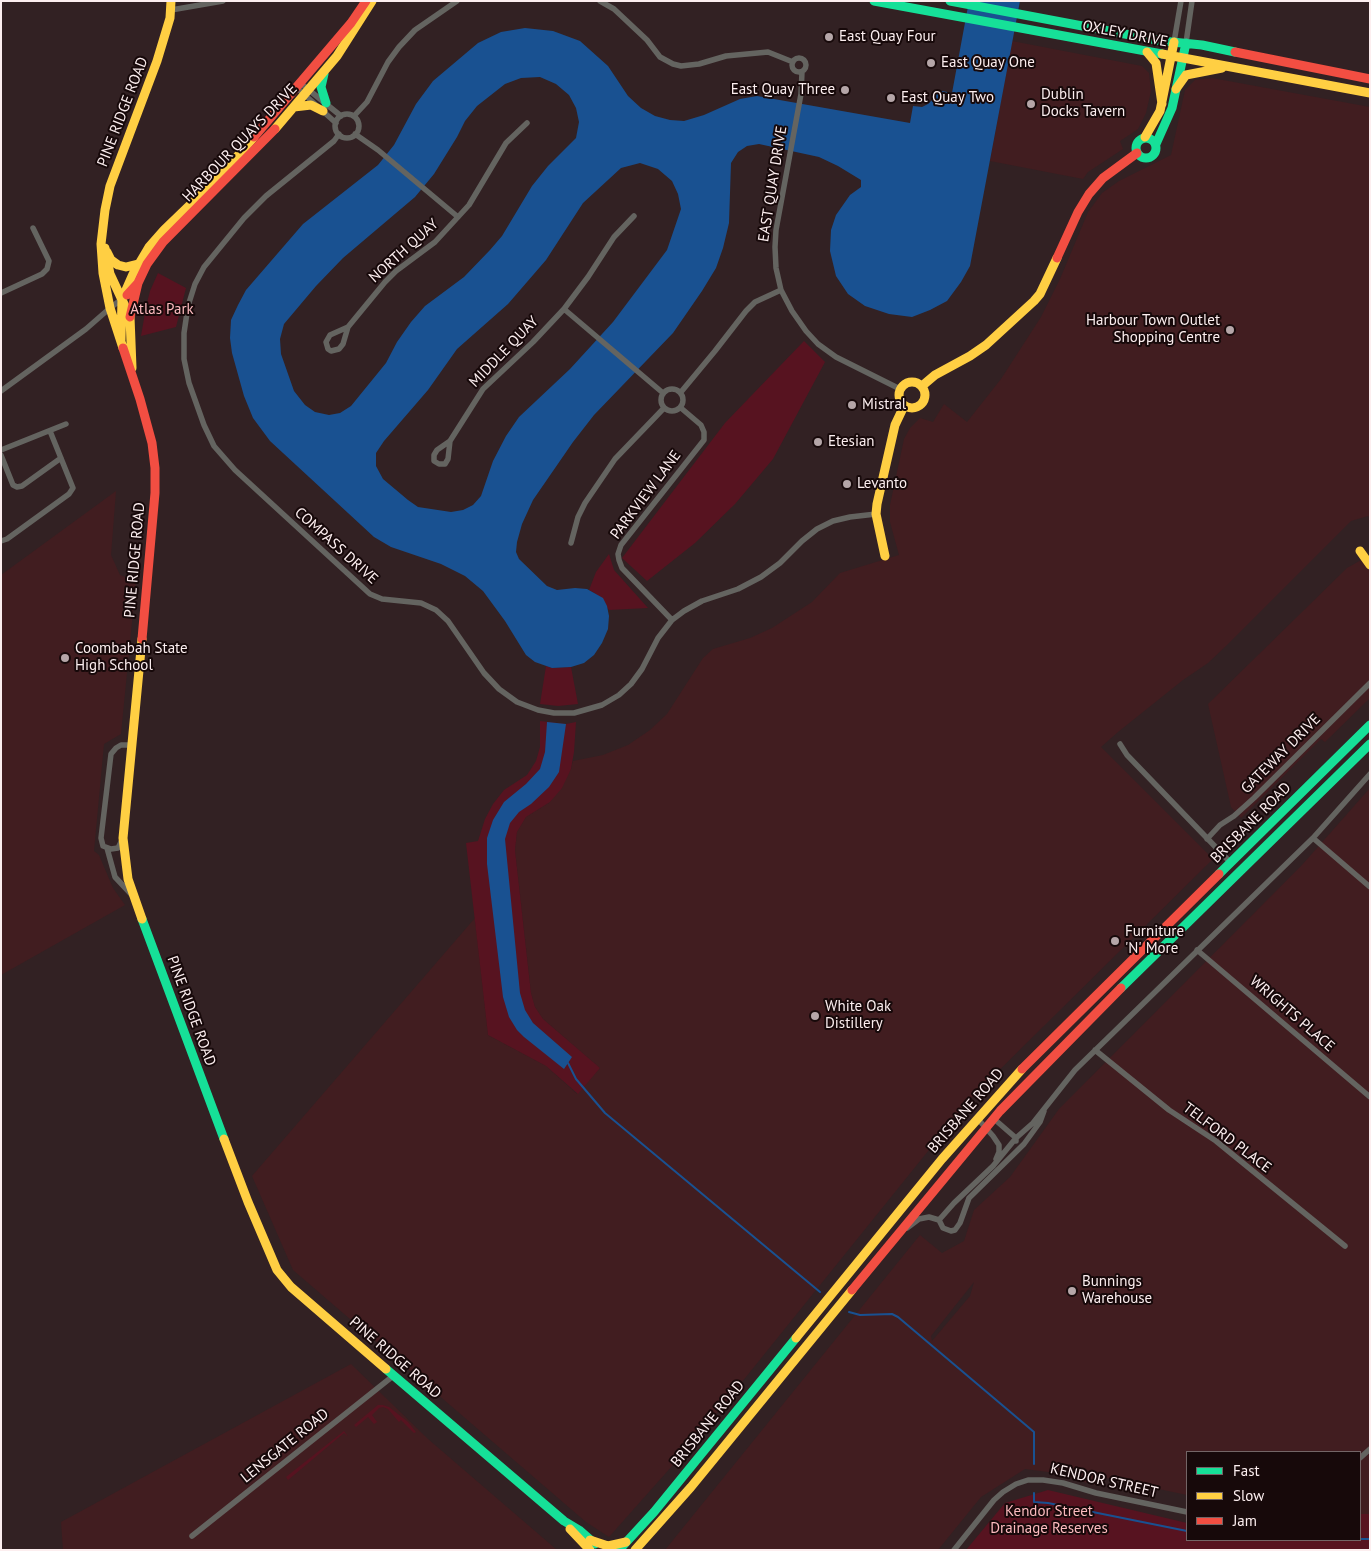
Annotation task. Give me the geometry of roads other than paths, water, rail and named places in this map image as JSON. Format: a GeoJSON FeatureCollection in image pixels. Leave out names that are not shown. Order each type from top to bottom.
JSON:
{"type":"FeatureCollection","features":[{"type":"Feature","properties":{"kind":"main road","name":"HARBOUR QUAYS DRIVE"},"geometry":{"type":"LineString","coordinates":[[121,343],[122,299],[138,264],[156,238],[222,174],[350,23],[366,1]]}},
{"type":"Feature","properties":{"kind":"main road","name":"HARBOUR QUAYS DRIVE"},"geometry":{"type":"LineString","coordinates":[[122,299],[138,283],[156,249],[268,138],[294,108],[337,56],[372,1]]}},
{"type":"Feature","properties":{"kind":"main road","name":"OXLEY DRIVE"},"geometry":{"type":"LineString","coordinates":[[874,1],[1370,93]]}},
{"type":"Feature","properties":{"kind":"main road","name":"OXLEY DRIVE"},"geometry":{"type":"LineString","coordinates":[[950,1],[1174,42],[1202,45],[1370,79]]}},
{"type":"Feature","properties":{"kind":"main road","name":"PINE RIDGE ROAD"},"geometry":{"type":"LineString","coordinates":[[171,6],[167,29],[157,61],[110,186],[100,244],[101,263],[110,308],[152,443],[156,486],[123,838],[127,873],[133,896],[245,1194],[277,1270],[291,1287],[564,1521],[588,1546],[602,1550]]}},
{"type":"Feature","properties":{"kind":"main road"},"geometry":{"type":"LineString","coordinates":[[1137,153],[1138,142],[1145,138],[1157,118],[1162,104],[1174,42]]}},
{"type":"Feature","properties":{"kind":"main road"},"geometry":{"type":"LineString","coordinates":[[1137,153],[1144,158],[1151,157],[1156,150],[1156,144],[1172,108],[1186,43]]}},
{"type":"Feature","properties":{"kind":"main road"},"geometry":{"type":"LineString","coordinates":[[1147,52],[1156,63],[1162,104]]}},
{"type":"Feature","properties":{"kind":"main road"},"geometry":{"type":"LineString","coordinates":[[1176,89],[1186,75],[1227,66]]}},
{"type":"Feature","properties":{"kind":"main road"},"geometry":{"type":"LineString","coordinates":[[294,108],[311,105],[324,107],[320,87],[326,69]]}},
{"type":"Feature","properties":{"kind":"main road"},"geometry":{"type":"LineString","coordinates":[[1145,138],[1152,139],[1156,144]]}},
{"type":"Feature","properties":{"kind":"main road"},"geometry":{"type":"LineString","coordinates":[[922,386],[935,375],[986,345],[1034,301],[1040,294],[1078,212],[1089,194],[1102,178],[1137,153]]}},
{"type":"Feature","properties":{"kind":"main road","name":"PINE RIDGE ROAD"},"geometry":{"type":"LineString","coordinates":[[102,232],[110,274],[130,317],[132,376]]}},
{"type":"Feature","properties":{"kind":"main road"},"geometry":{"type":"LineString","coordinates":[[106,250],[111,260],[118,266],[126,267],[138,264]]}},
{"type":"Feature","properties":{"kind":"main road"},"geometry":{"type":"LineString","coordinates":[[130,317],[138,283]]}},
{"type":"Feature","properties":{"kind":"main road"},"geometry":{"type":"LineString","coordinates":[[912,382],[922,386],[925,397],[923,403],[914,409],[904,406],[899,399],[900,389],[912,382]]}},
{"type":"Feature","properties":{"kind":"main road"},"geometry":{"type":"LineString","coordinates":[[885,556],[876,514],[889,448],[895,425],[904,406]]}},
{"type":"Feature","properties":{"kind":"main road"},"geometry":{"type":"LineString","coordinates":[[1360,551],[1370,565]]}},
{"type":"Feature","properties":{"kind":"main road","name":"BRISBANE ROAD"},"geometry":{"type":"LineString","coordinates":[[619,1550],[665,1499],[944,1156],[980,1115],[1043,1047],[1370,725]]}},
{"type":"Feature","properties":{"kind":"main road","name":"BRISBANE ROAD"},"geometry":{"type":"LineString","coordinates":[[636,1550],[658,1526],[993,1119],[1136,973],[1370,744]]}},
{"type":"Feature","properties":{"kind":"main road"},"geometry":{"type":"LineString","coordinates":[[644,1550],[658,1526]]}},
{"type":"Feature","properties":{"kind":"main road"},"geometry":{"type":"LineString","coordinates":[[588,1546],[608,1546],[626,1542]]}},
{"type":"Feature","properties":{"kind":"street"},"geometry":{"type":"LineString","coordinates":[[171,6],[223,1]]}},
{"type":"Feature","properties":{"kind":"street"},"geometry":{"type":"LineString","coordinates":[[354,116],[367,102],[388,62],[399,47],[415,30],[457,1]]}},
{"type":"Feature","properties":{"kind":"street"},"geometry":{"type":"LineString","coordinates":[[600,1],[614,9],[642,34],[660,57],[674,64],[681,66],[699,64],[726,56],[768,52],[793,62]]}},
{"type":"Feature","properties":{"kind":"street"},"geometry":{"type":"LineString","coordinates":[[1174,42],[1181,1]]}},
{"type":"Feature","properties":{"kind":"street"},"geometry":{"type":"LineString","coordinates":[[1186,43],[1192,1]]}},
{"type":"Feature","properties":{"kind":"street"},"geometry":{"type":"LineString","coordinates":[[799,58],[805,61],[806,67],[802,72],[794,70],[793,62],[799,58]]}},
{"type":"Feature","properties":{"kind":"street","name":"EAST QUAY DRIVE"},"geometry":{"type":"LineString","coordinates":[[802,72],[801,94],[775,246],[776,268],[781,290],[796,317],[818,344],[836,356],[900,389]]}},
{"type":"Feature","properties":{"kind":"street"},"geometry":{"type":"LineString","coordinates":[[298,85],[324,107],[336,123]]}},
{"type":"Feature","properties":{"kind":"street"},"geometry":{"type":"LineString","coordinates":[[324,107],[341,116]]}},
{"type":"Feature","properties":{"kind":"street"},"geometry":{"type":"LineString","coordinates":[[349,114],[354,116],[358,123],[355,134],[347,137],[339,134],[336,129],[336,123],[341,116],[349,114]]}},
{"type":"Feature","properties":{"kind":"street","name":"NORTH QUAY"},"geometry":{"type":"LineString","coordinates":[[348,326],[390,276],[434,242],[458,218],[469,205],[506,143],[527,123]]}},
{"type":"Feature","properties":{"kind":"street","name":"COMPASS DRIVE"},"geometry":{"type":"LineString","coordinates":[[339,134],[334,141],[266,196],[204,267],[195,284],[188,306],[184,333],[184,359],[192,391],[214,446],[234,470],[370,594],[382,599],[420,603],[436,610],[448,621],[484,673],[499,689],[517,702],[538,710],[554,713],[574,713],[602,705],[619,695],[632,684],[642,670],[658,638],[672,620],[702,601],[738,589],[761,577],[780,563],[802,540],[817,529],[833,521],[876,514]]}},
{"type":"Feature","properties":{"kind":"street","name":"NORTH QUAY"},"geometry":{"type":"LineString","coordinates":[[355,134],[378,150],[458,218]]}},
{"type":"Feature","properties":{"kind":"street","name":"MIDDLE QUAY"},"geometry":{"type":"LineString","coordinates":[[450,441],[483,388],[533,342],[564,309],[588,278],[614,237],[634,216]]}},
{"type":"Feature","properties":{"kind":"street"},"geometry":{"type":"LineString","coordinates":[[1,293],[42,274],[47,269],[49,261],[33,228]]}},
{"type":"Feature","properties":{"kind":"street"},"geometry":{"type":"LineString","coordinates":[[681,392],[716,351],[746,310],[755,302],[781,290]]}},
{"type":"Feature","properties":{"kind":"street"},"geometry":{"type":"LineString","coordinates":[[1,391],[86,329],[122,299]]}},
{"type":"Feature","properties":{"kind":"street"},"geometry":{"type":"LineString","coordinates":[[564,309],[663,394]]}},
{"type":"Feature","properties":{"kind":"street"},"geometry":{"type":"LineString","coordinates":[[348,326],[343,344],[339,349],[335,351],[328,349],[326,342],[330,335],[348,326]]}},
{"type":"Feature","properties":{"kind":"street"},"geometry":{"type":"LineString","coordinates":[[670,388],[681,392],[684,400],[681,408],[672,412],[664,408],[661,402],[663,394],[670,388]]}},
{"type":"Feature","properties":{"kind":"street"},"geometry":{"type":"LineString","coordinates":[[571,543],[578,517],[584,504],[610,466],[664,408]]}},
{"type":"Feature","properties":{"kind":"street","name":"PARKVIEW LANE"},"geometry":{"type":"LineString","coordinates":[[672,620],[622,568],[618,554],[621,544],[704,440],[704,432],[701,425],[681,408]]}},
{"type":"Feature","properties":{"kind":"street"},"geometry":{"type":"LineString","coordinates":[[1,450],[66,424]]}},
{"type":"Feature","properties":{"kind":"street"},"geometry":{"type":"LineString","coordinates":[[1,540],[7,539],[72,491],[73,485],[50,431]]}},
{"type":"Feature","properties":{"kind":"street"},"geometry":{"type":"LineString","coordinates":[[1,455],[13,484],[17,487],[22,486],[61,458]]}},
{"type":"Feature","properties":{"kind":"street","name":"GATEWAY DRIVE"},"geometry":{"type":"LineString","coordinates":[[1208,839],[1220,825],[1234,816],[1254,798],[1370,683]]}},
{"type":"Feature","properties":{"kind":"street"},"geometry":{"type":"LineString","coordinates":[[1120,744],[1126,755],[1230,862]]}},
{"type":"Feature","properties":{"kind":"street"},"geometry":{"type":"LineString","coordinates":[[131,745],[121,745],[111,754],[101,838],[103,846],[107,848],[115,876],[133,896]]}},
{"type":"Feature","properties":{"kind":"street"},"geometry":{"type":"LineString","coordinates":[[983,1174],[993,1166],[1016,1138],[1028,1129],[1070,1075],[1312,838],[1370,774]]}},
{"type":"Feature","properties":{"kind":"street"},"geometry":{"type":"LineString","coordinates":[[107,848],[118,848],[123,838]]}},
{"type":"Feature","properties":{"kind":"street"},"geometry":{"type":"LineString","coordinates":[[1312,838],[1370,887]]}},
{"type":"Feature","properties":{"kind":"street","name":"WRIGHTS PLACE"},"geometry":{"type":"LineString","coordinates":[[1198,950],[1370,1097]]}},
{"type":"Feature","properties":{"kind":"street","name":"TELFORD PLACE"},"geometry":{"type":"LineString","coordinates":[[1095,1050],[1169,1110],[1216,1141],[1345,1246]]}},
{"type":"Feature","properties":{"kind":"street"},"geometry":{"type":"LineString","coordinates":[[894,1237],[924,1217],[929,1216],[939,1220],[943,1228],[951,1231],[955,1230],[960,1223],[969,1198],[1014,1155],[1040,1122],[1045,1109]]}},
{"type":"Feature","properties":{"kind":"street"},"geometry":{"type":"LineString","coordinates":[[980,1115],[993,1119],[1016,1138]]}},
{"type":"Feature","properties":{"kind":"street"},"geometry":{"type":"LineString","coordinates":[[939,1220],[998,1156],[1000,1149],[998,1142],[986,1128],[980,1115]]}},
{"type":"Feature","properties":{"kind":"street"},"geometry":{"type":"LineString","coordinates":[[1014,1155],[1016,1138]]}},
{"type":"Feature","properties":{"kind":"street","name":"LENSGATE ROAD"},"geometry":{"type":"LineString","coordinates":[[192,1536],[394,1376]]}},
{"type":"Feature","properties":{"kind":"street","name":"KENDOR STREET"},"geometry":{"type":"LineString","coordinates":[[954,1550],[998,1496],[1016,1484],[1028,1480],[1063,1483],[1096,1493],[1186,1512]]}},
{"type":"Feature","properties":{"kind":"water"},"geometry":{"type":"Polygon","coordinates":[[[969,1],[1020,1],[970,266],[947,301],[912,317],[889,314],[865,306],[848,294],[836,276],[830,251],[831,230],[836,215],[850,195],[861,187],[861,180],[819,157],[759,144],[747,146],[738,152],[731,163],[729,223],[716,268],[673,333],[594,415],[573,442],[533,500],[522,524],[516,552],[519,559],[547,586],[557,590],[587,589],[603,598],[607,606],[609,616],[608,629],[594,655],[584,663],[571,667],[552,668],[535,662],[526,655],[505,621],[483,591],[465,576],[441,564],[391,547],[374,537],[270,441],[253,418],[244,396],[232,353],[230,338],[231,320],[246,290],[303,224],[378,165],[394,145],[416,104],[433,81],[478,43],[501,32],[525,28],[553,31],[580,41],[608,66],[628,96],[641,108],[655,116],[670,120],[684,121],[704,115],[740,99],[757,96],[910,123],[913,106],[922,107],[928,104],[933,99],[937,90],[952,93],[969,1]],[[540,77],[521,78],[505,84],[477,106],[465,121],[434,174],[415,197],[343,258],[284,324],[280,339],[281,354],[294,391],[305,405],[315,412],[329,415],[340,413],[351,406],[386,363],[397,342],[411,322],[425,306],[464,277],[490,250],[502,236],[532,186],[548,166],[576,138],[579,122],[576,108],[569,95],[556,84],[540,77]],[[640,163],[621,168],[583,203],[546,260],[508,304],[457,349],[428,390],[376,453],[376,466],[383,479],[418,507],[451,512],[463,510],[473,505],[481,496],[493,461],[506,436],[519,417],[570,369],[613,322],[667,250],[681,209],[678,194],[672,181],[658,169],[640,163]]]}},
{"type":"Feature","properties":{"kind":"water"},"geometry":{"type":"Polygon","coordinates":[[[547,722],[566,724],[559,772],[549,787],[531,804],[519,812],[510,823],[505,839],[520,993],[525,1010],[533,1023],[572,1057],[564,1069],[524,1037],[509,1017],[503,997],[487,864],[487,838],[493,820],[504,802],[526,784],[540,769],[545,752],[547,722]]]}},
{"type":"Feature","properties":{"kind":"waterway"},"geometry":{"type":"LineString","coordinates":[[568,1063],[576,1079],[605,1113],[820,1292]]}},
{"type":"Feature","properties":{"kind":"waterway"},"geometry":{"type":"LineString","coordinates":[[849,1312],[860,1315],[892,1314],[898,1317],[1034,1432],[1034,1464]]}},
{"type":"Feature","properties":{"kind":"waterway"},"geometry":{"type":"LineString","coordinates":[[1034,1493],[1034,1502],[1048,1503],[1186,1531]]}},
{"type":"Feature","properties":{"kind":"waterway"},"geometry":{"type":"LineString","coordinates":[[1361,1539],[1370,1539]]}},
{"type":"Feature","properties":{"kind":"place","name":"East Quay Four"},"geometry":{"type":"Point","coordinates":[829,37]}},
{"type":"Feature","properties":{"kind":"place","name":"East Quay One"},"geometry":{"type":"Point","coordinates":[931,63]}},
{"type":"Feature","properties":{"kind":"place","name":"East Quay Three"},"geometry":{"type":"Point","coordinates":[845,90]}},
{"type":"Feature","properties":{"kind":"place","name":"East Quay Two"},"geometry":{"type":"Point","coordinates":[891,98]}},
{"type":"Feature","properties":{"kind":"place","name":"Dublin Docks Tavern"},"geometry":{"type":"Point","coordinates":[1031,104]}},
{"type":"Feature","properties":{"kind":"place","name":"Harbour Town Outlet Shopping Centre"},"geometry":{"type":"Point","coordinates":[1230,330]}},
{"type":"Feature","properties":{"kind":"place","name":"Mistral"},"geometry":{"type":"Point","coordinates":[852,405]}},
{"type":"Feature","properties":{"kind":"place","name":"Etesian"},"geometry":{"type":"Point","coordinates":[818,442]}},
{"type":"Feature","properties":{"kind":"place","name":"Levanto"},"geometry":{"type":"Point","coordinates":[847,484]}},
{"type":"Feature","properties":{"kind":"place","name":"Coombabah State High School"},"geometry":{"type":"Point","coordinates":[65,658]}},
{"type":"Feature","properties":{"kind":"place","name":"Furniture 'N' More"},"geometry":{"type":"Point","coordinates":[1115,941]}},
{"type":"Feature","properties":{"kind":"place","name":"White Oak Distillery"},"geometry":{"type":"Point","coordinates":[815,1016]}},
{"type":"Feature","properties":{"kind":"place","name":"Bunnings Warehouse"},"geometry":{"type":"Point","coordinates":[1072,1291]}},
{"type":"Feature","properties":{"kind":"park label","name":"Atlas Park"},"geometry":{"type":"Point","coordinates":[162,310]}},
{"type":"Feature","properties":{"kind":"park label","name":"Kendor Street Drainage Reserves"},"geometry":{"type":"Point","coordinates":[1049,1520]}}]}
